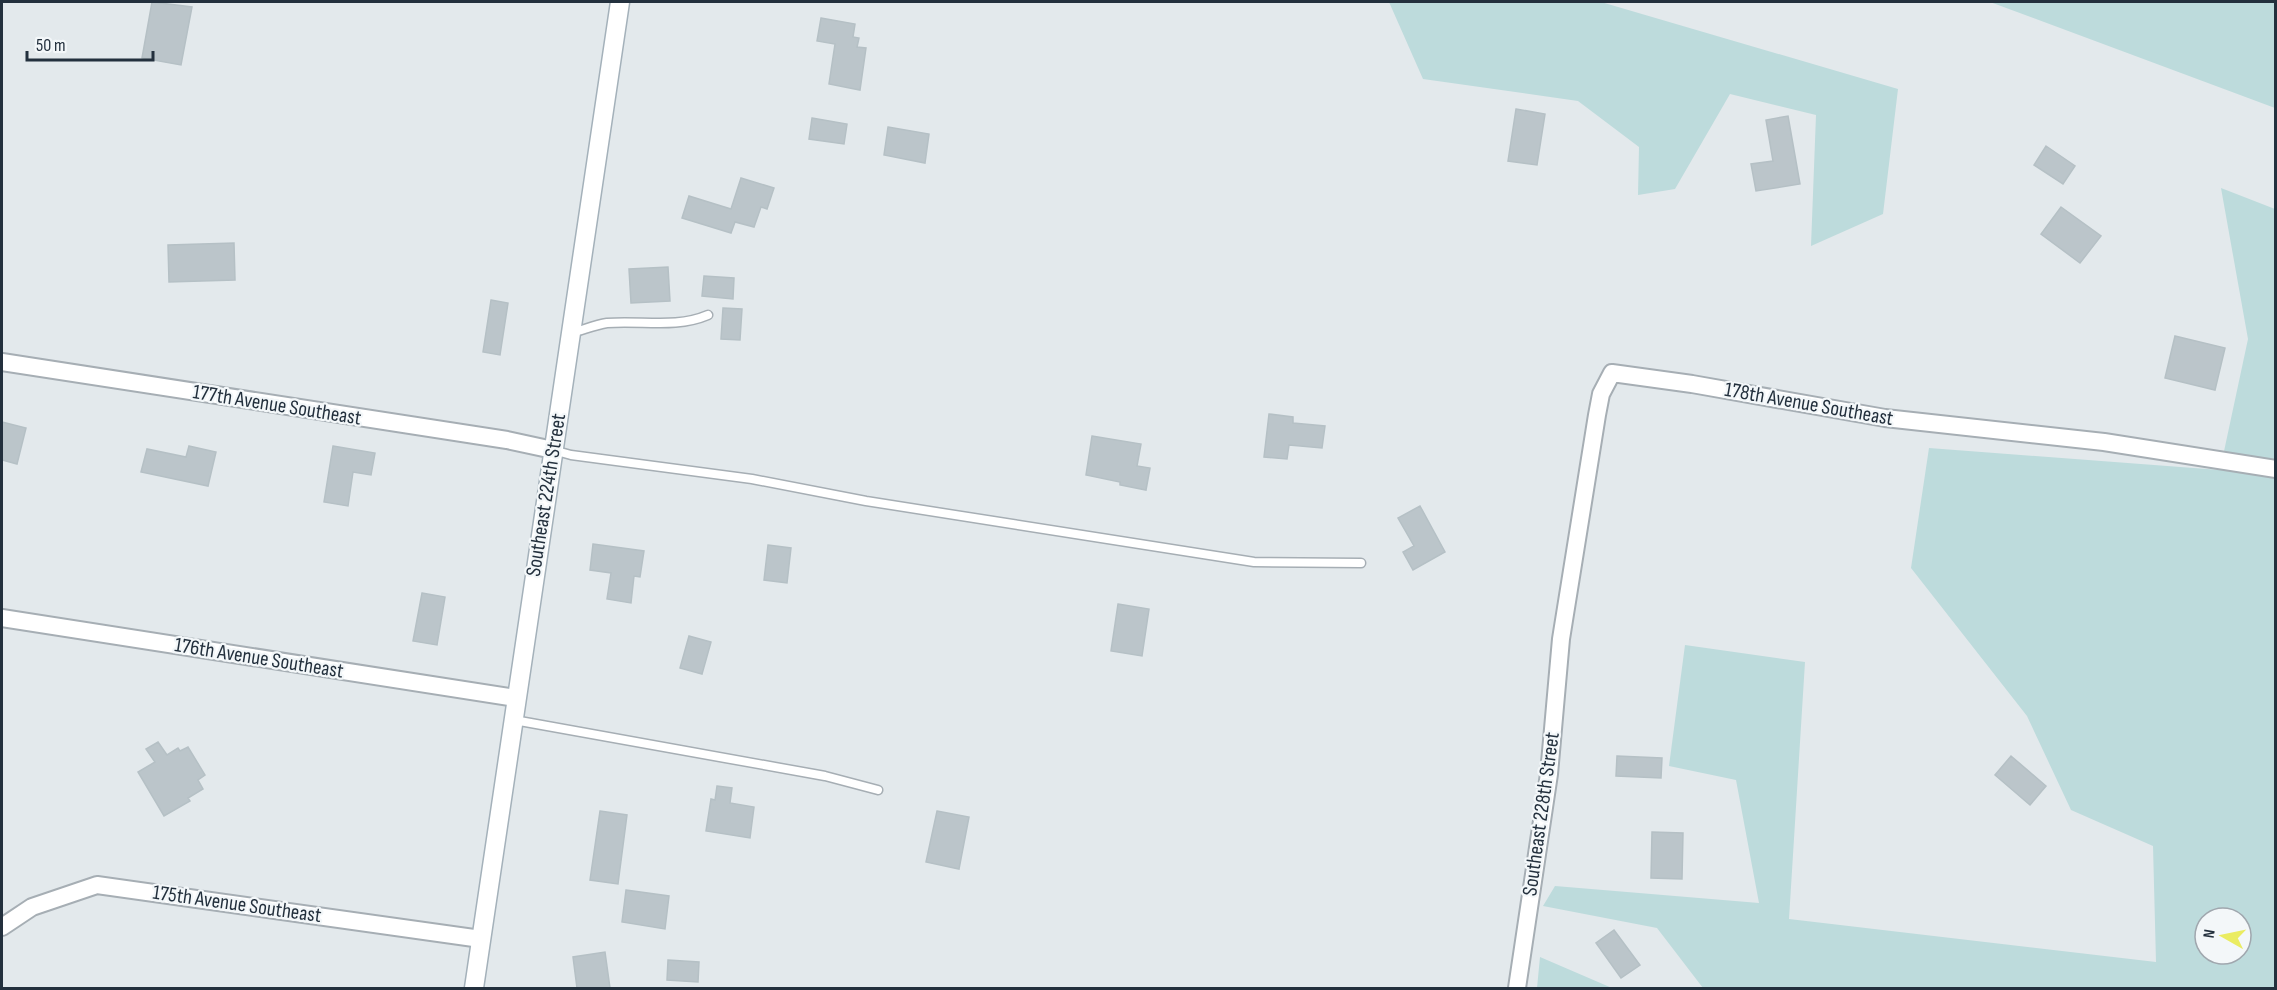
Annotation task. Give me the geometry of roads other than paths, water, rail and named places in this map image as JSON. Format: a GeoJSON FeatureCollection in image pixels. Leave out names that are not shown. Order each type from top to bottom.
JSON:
{"type":"FeatureCollection","features":[{"type":"Feature","properties":{"kind":"street","name":"Southeast 224th Street"},"geometry":{"type":"LineString","coordinates":[[474,988],[620,2]]}},
{"type":"Feature","properties":{"kind":"street","name":"177th Avenue Southeast"},"geometry":{"type":"LineString","coordinates":[[2,362],[507,440],[553,450]]}},
{"type":"Feature","properties":{"kind":"street","name":"178th Avenue Southeast"},"geometry":{"type":"LineString","coordinates":[[1562,639],[1597,415],[1601,394],[1612,373],[1692,384],[1885,418],[2104,442],[2276,469]]}},
{"type":"Feature","properties":{"kind":"street","name":"176th Avenue Southeast"},"geometry":{"type":"LineString","coordinates":[[2,618],[516,698]]}},
{"type":"Feature","properties":{"kind":"street","name":"Southeast 228th Street"},"geometry":{"type":"LineString","coordinates":[[1517,988],[1549,774],[1562,639]]}},
{"type":"Feature","properties":{"kind":"street","name":"175th Avenue Southeast"},"geometry":{"type":"LineString","coordinates":[[2,927],[32,907],[97,885],[481,939]]}},
{"type":"Feature","properties":{"kind":"lane"},"geometry":{"type":"LineString","coordinates":[[570,333],[606,323],[664,325],[697,320],[708,315]]}},
{"type":"Feature","properties":{"kind":"lane"},"geometry":{"type":"LineString","coordinates":[[553,450],[571,455],[752,479],[866,501],[1254,562],[1361,563]]}},
{"type":"Feature","properties":{"kind":"lane"},"geometry":{"type":"LineString","coordinates":[[513,720],[825,776],[878,790]]}}]}
